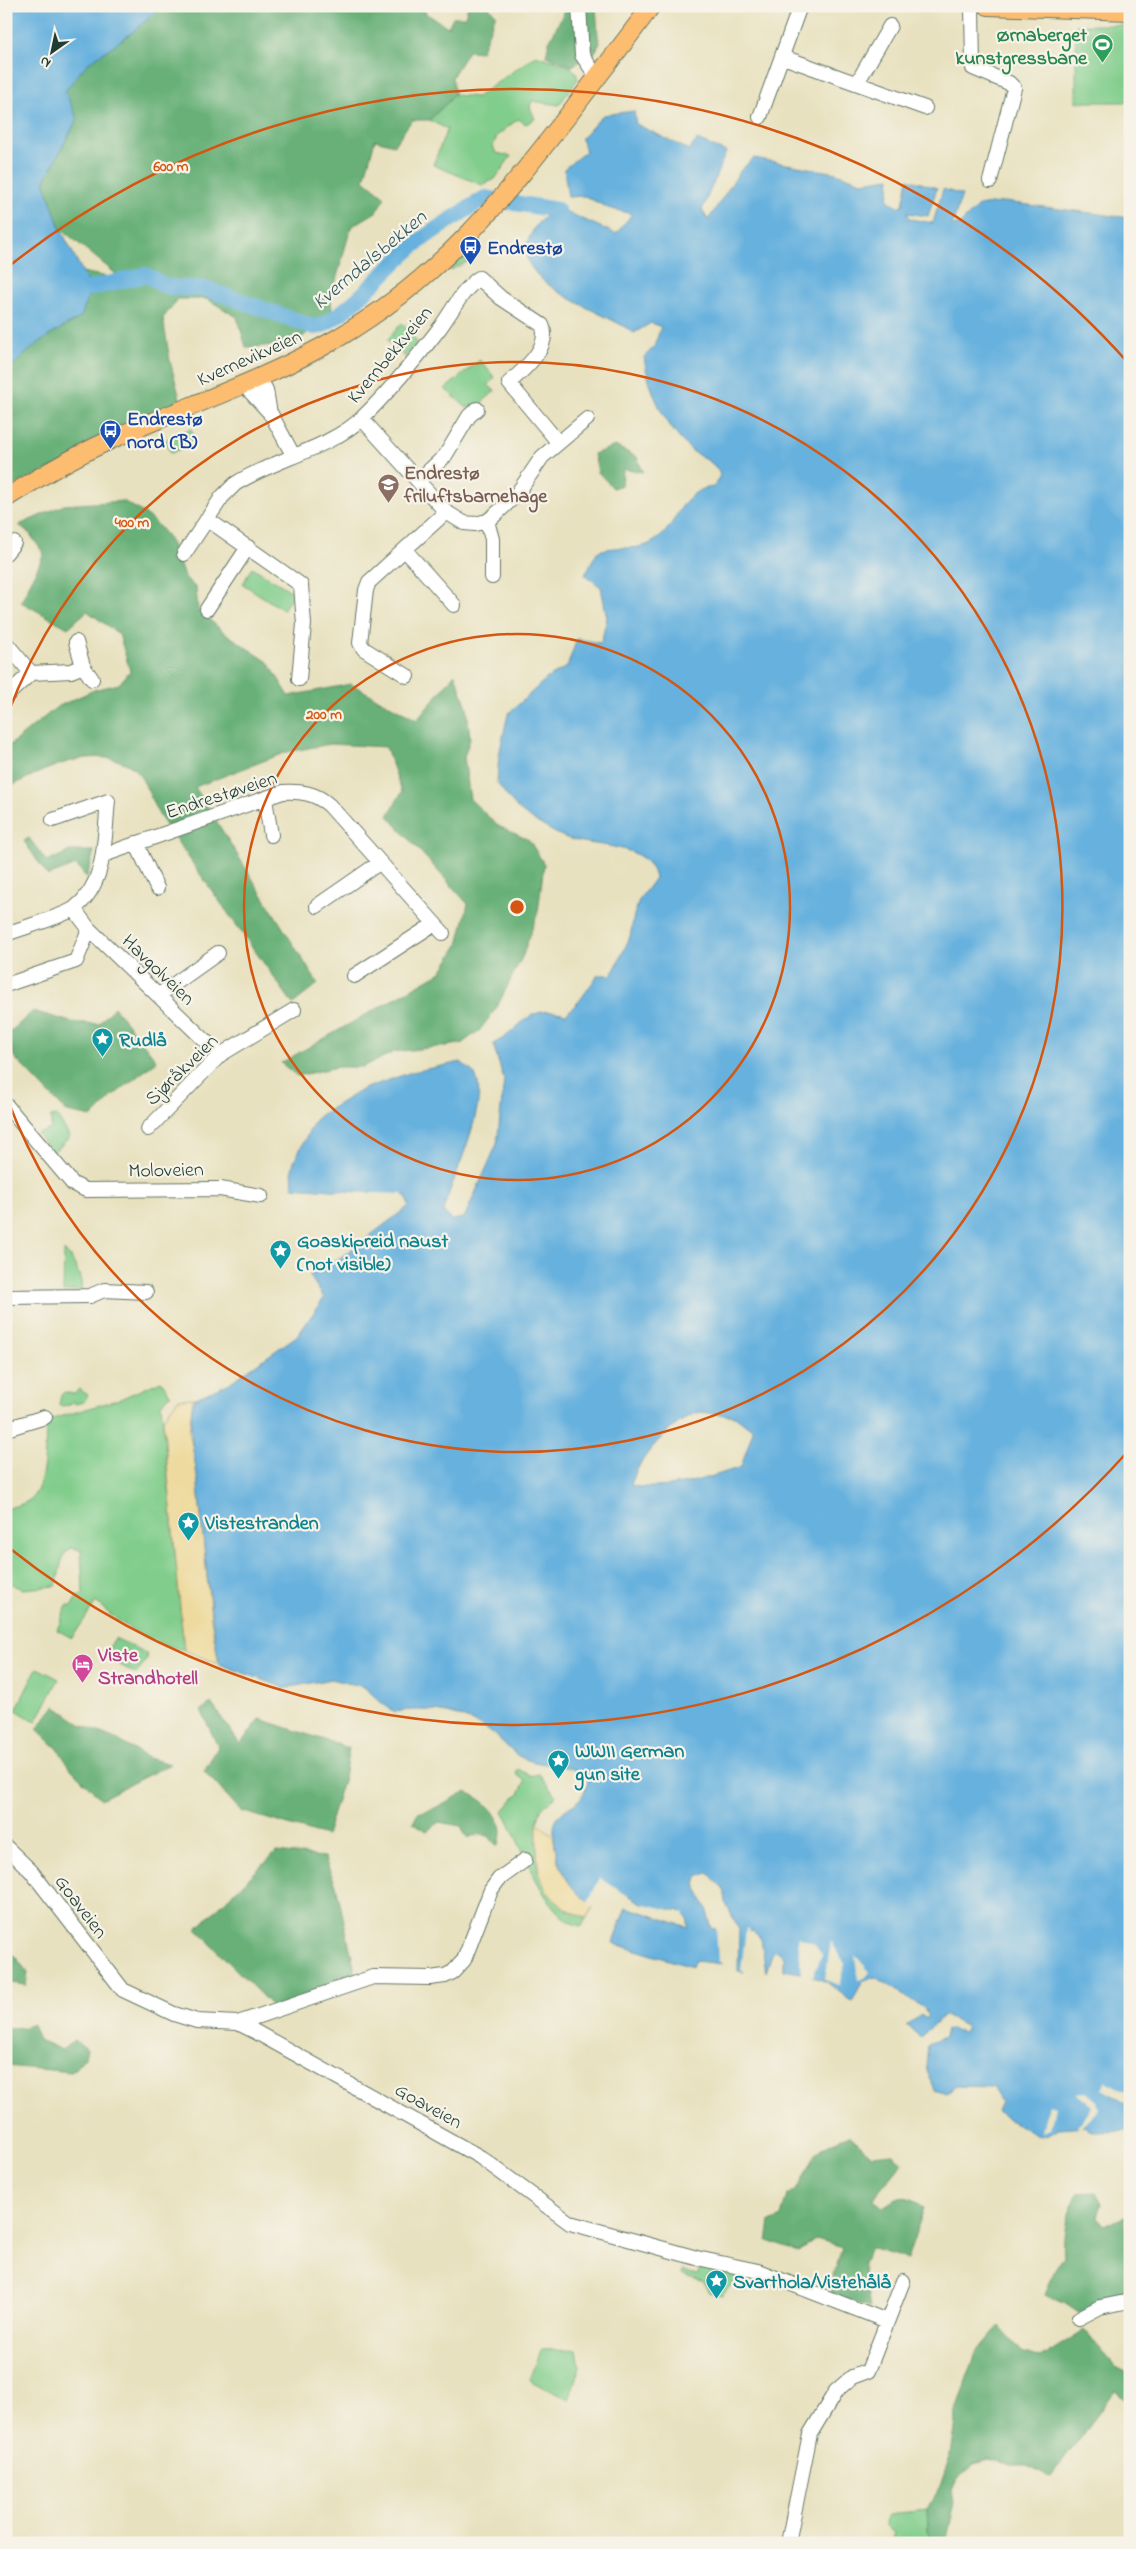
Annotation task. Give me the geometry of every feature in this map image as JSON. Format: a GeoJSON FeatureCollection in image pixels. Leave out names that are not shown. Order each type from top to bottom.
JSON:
{"type":"FeatureCollection","features":[{"type":"Feature","properties":{"kind":"main road","name":"Kvernevikveien"},"geometry":{"type":"LineString","coordinates":[[6,498],[110,440],[252,381],[337,338],[386,306],[440,263],[499,203],[597,76],[615,56],[651,6]]}},
{"type":"Feature","properties":{"kind":"main road"},"geometry":{"type":"LineString","coordinates":[[988,6],[1130,11]]}},
{"type":"Feature","properties":{"kind":"street"},"geometry":{"type":"LineString","coordinates":[[579,6],[582,55],[597,76]]}},
{"type":"Feature","properties":{"kind":"street"},"geometry":{"type":"LineString","coordinates":[[760,117],[800,6]]}},
{"type":"Feature","properties":{"kind":"street"},"geometry":{"type":"LineString","coordinates":[[972,6],[973,68],[1014,88],[990,181]]}},
{"type":"Feature","properties":{"kind":"street"},"geometry":{"type":"LineString","coordinates":[[857,83],[890,26]]}},
{"type":"Feature","properties":{"kind":"street"},"geometry":{"type":"LineString","coordinates":[[783,57],[926,108]]}},
{"type":"Feature","properties":{"kind":"street","name":"Kvernbekkveien"},"geometry":{"type":"LineString","coordinates":[[184,554],[207,519],[235,484],[339,434],[362,419],[398,382],[464,292],[479,278],[501,298],[542,325],[545,331],[540,349],[527,366],[508,383],[558,442]]}},
{"type":"Feature","properties":{"kind":"street"},"geometry":{"type":"LineString","coordinates":[[252,381],[293,455]]}},
{"type":"Feature","properties":{"kind":"street"},"geometry":{"type":"LineString","coordinates":[[419,480],[445,456],[469,416],[477,409]]}},
{"type":"Feature","properties":{"kind":"street"},"geometry":{"type":"LineString","coordinates":[[362,419],[446,512],[464,523],[487,521],[517,494],[539,461],[558,442],[588,419]]}},
{"type":"Feature","properties":{"kind":"street"},"geometry":{"type":"LineString","coordinates":[[407,676],[364,649],[360,643],[363,606],[369,582],[446,512]]}},
{"type":"Feature","properties":{"kind":"street"},"geometry":{"type":"LineString","coordinates":[[207,519],[301,585],[304,624],[299,679]]}},
{"type":"Feature","properties":{"kind":"street"},"geometry":{"type":"LineString","coordinates":[[487,521],[492,539],[492,577]]}},
{"type":"Feature","properties":{"kind":"street"},"geometry":{"type":"LineString","coordinates":[[207,610],[248,547]]}},
{"type":"Feature","properties":{"kind":"street"},"geometry":{"type":"LineString","coordinates":[[405,550],[454,605]]}},
{"type":"Feature","properties":{"kind":"street"},"geometry":{"type":"LineString","coordinates":[[76,642],[83,666],[92,679]]}},
{"type":"Feature","properties":{"kind":"street"},"geometry":{"type":"LineString","coordinates":[[6,644],[31,674]]}},
{"type":"Feature","properties":{"kind":"street"},"geometry":{"type":"LineString","coordinates":[[6,696],[31,674],[70,671],[83,666]]}},
{"type":"Feature","properties":{"kind":"street","name":"Endrestøveien"},"geometry":{"type":"LineString","coordinates":[[104,855],[283,792],[300,791],[320,798],[438,929],[354,976]]}},
{"type":"Feature","properties":{"kind":"street"},"geometry":{"type":"LineString","coordinates":[[265,799],[271,834]]}},
{"type":"Feature","properties":{"kind":"street"},"geometry":{"type":"LineString","coordinates":[[6,934],[74,909],[91,889],[104,855],[108,801],[54,820]]}},
{"type":"Feature","properties":{"kind":"street"},"geometry":{"type":"LineString","coordinates":[[136,843],[157,888]]}},
{"type":"Feature","properties":{"kind":"street"},"geometry":{"type":"LineString","coordinates":[[317,906],[380,863]]}},
{"type":"Feature","properties":{"kind":"street","name":"Havgolveien"},"geometry":{"type":"LineString","coordinates":[[74,909],[89,929],[220,1055]]}},
{"type":"Feature","properties":{"kind":"street"},"geometry":{"type":"LineString","coordinates":[[6,985],[76,961],[89,929]]}},
{"type":"Feature","properties":{"kind":"street"},"geometry":{"type":"LineString","coordinates":[[159,995],[218,953]]}},
{"type":"Feature","properties":{"kind":"street","name":"Sjøråkveien"},"geometry":{"type":"LineString","coordinates":[[148,1129],[220,1055],[294,1010]]}},
{"type":"Feature","properties":{"kind":"street","name":"Moloveien"},"geometry":{"type":"LineString","coordinates":[[6,1105],[73,1184],[86,1190],[220,1189],[261,1196]]}},
{"type":"Feature","properties":{"kind":"street"},"geometry":{"type":"LineString","coordinates":[[6,1297],[90,1296],[104,1290],[146,1292]]}},
{"type":"Feature","properties":{"kind":"street"},"geometry":{"type":"LineString","coordinates":[[6,1430],[44,1418]]}},
{"type":"Feature","properties":{"kind":"street","name":"Goaveien"},"geometry":{"type":"LineString","coordinates":[[6,1847],[31,1871],[123,1990],[174,2014],[197,2021],[238,2024],[480,2157],[570,2223],[696,2258],[758,2271],[887,2321]]}},
{"type":"Feature","properties":{"kind":"street"},"geometry":{"type":"LineString","coordinates":[[238,2024],[373,1977],[430,1978],[445,1976],[453,1972],[464,1960],[491,1890],[499,1879],[526,1860]]}},
{"type":"Feature","properties":{"kind":"street"},"geometry":{"type":"LineString","coordinates":[[788,2543],[810,2434],[836,2391],[852,2376],[868,2371],[903,2282]]}},
{"type":"Feature","properties":{"kind":"street"},"geometry":{"type":"LineString","coordinates":[[1080,2318],[1100,2307],[1130,2301]]}},
{"type":"Feature","properties":{"kind":"green space"},"geometry":{"type":"Polygon","coordinates":[[[162,6],[425,6],[425,13],[448,27],[453,17],[465,17],[468,6],[488,6],[496,14],[481,52],[468,51],[452,77],[455,95],[429,120],[412,120],[394,145],[375,140],[364,180],[385,197],[376,212],[351,227],[331,298],[332,312],[324,319],[309,324],[219,292],[140,274],[122,279],[60,228],[44,182],[77,119],[65,91],[87,64],[134,31],[162,6]]]}},
{"type":"Feature","properties":{"kind":"green space"},"geometry":{"type":"Polygon","coordinates":[[[567,6],[596,6],[600,43],[595,52],[572,66],[546,56],[549,42],[567,6]]]}},
{"type":"Feature","properties":{"kind":"green space","name":"Ørnaberget kunstgressbane"},"geometry":{"type":"Polygon","coordinates":[[[1076,25],[1130,25],[1130,102],[1076,102],[1076,25]]]}},
{"type":"Feature","properties":{"kind":"green space"},"geometry":{"type":"Polygon","coordinates":[[[536,55],[571,67],[578,79],[559,105],[532,101],[530,107],[535,119],[526,124],[518,119],[497,136],[493,146],[496,153],[511,156],[495,179],[482,185],[433,165],[447,129],[429,120],[455,95],[477,97],[536,55]]]}},
{"type":"Feature","properties":{"kind":"green space"},"geometry":{"type":"Polygon","coordinates":[[[471,244],[477,249],[471,260],[451,270],[447,269],[471,244]]]}},
{"type":"Feature","properties":{"kind":"green space"},"geometry":{"type":"Polygon","coordinates":[[[82,272],[128,281],[148,279],[159,288],[188,289],[207,293],[312,329],[294,344],[246,347],[237,317],[207,299],[178,299],[163,318],[170,361],[182,406],[13,486],[6,484],[6,374],[18,360],[40,341],[81,317],[91,288],[82,272]]]}},
{"type":"Feature","properties":{"kind":"green space"},"geometry":{"type":"Polygon","coordinates":[[[402,323],[417,342],[405,357],[387,340],[402,323]]]}},
{"type":"Feature","properties":{"kind":"green space"},"geometry":{"type":"Polygon","coordinates":[[[480,360],[495,378],[488,385],[495,391],[478,406],[467,408],[445,389],[480,360]]]}},
{"type":"Feature","properties":{"kind":"green space"},"geometry":{"type":"Polygon","coordinates":[[[191,429],[196,440],[195,443],[171,453],[165,440],[191,429]]]}},
{"type":"Feature","properties":{"kind":"green space"},"geometry":{"type":"Polygon","coordinates":[[[615,446],[637,457],[643,472],[623,469],[622,485],[613,488],[598,472],[594,454],[615,446]]]}},
{"type":"Feature","properties":{"kind":"green space"},"geometry":{"type":"Polygon","coordinates":[[[123,501],[147,516],[166,534],[184,575],[196,588],[198,610],[225,633],[268,662],[289,696],[351,684],[417,720],[455,674],[467,707],[470,739],[464,757],[470,799],[498,826],[529,840],[544,864],[538,912],[523,955],[497,1007],[480,1030],[461,1044],[394,1052],[363,1067],[337,1067],[297,1076],[281,1063],[441,972],[458,945],[468,904],[388,816],[402,792],[386,747],[330,744],[287,752],[195,787],[318,984],[293,1004],[161,818],[142,779],[132,767],[110,759],[95,757],[79,759],[64,763],[6,788],[6,748],[57,707],[94,690],[119,684],[130,671],[119,634],[87,611],[68,628],[21,602],[44,554],[30,534],[19,525],[64,505],[123,501]]]}},
{"type":"Feature","properties":{"kind":"green space"},"geometry":{"type":"Polygon","coordinates":[[[252,567],[294,593],[283,610],[243,584],[252,567]]]}},
{"type":"Feature","properties":{"kind":"green space"},"geometry":{"type":"Polygon","coordinates":[[[29,838],[47,862],[70,851],[94,851],[87,878],[76,865],[48,876],[24,841],[29,838]]]}},
{"type":"Feature","properties":{"kind":"green space"},"geometry":{"type":"Polygon","coordinates":[[[114,1007],[157,1061],[114,1095],[92,1117],[67,1112],[14,1057],[8,1034],[33,1011],[71,1022],[99,1024],[114,1007]]]}},
{"type":"Feature","properties":{"kind":"green space"},"geometry":{"type":"Polygon","coordinates":[[[57,1116],[70,1137],[52,1153],[37,1134],[51,1129],[51,1117],[57,1116]]]}},
{"type":"Feature","properties":{"kind":"green space"},"geometry":{"type":"Polygon","coordinates":[[[64,1250],[77,1269],[81,1281],[81,1290],[63,1292],[64,1250]]]}},
{"type":"Feature","properties":{"kind":"green space"},"geometry":{"type":"Polygon","coordinates":[[[161,1381],[171,1395],[161,1404],[184,1650],[147,1638],[116,1619],[96,1602],[72,1638],[57,1630],[67,1605],[71,1607],[78,1595],[83,1594],[81,1550],[71,1548],[63,1556],[56,1586],[23,1589],[9,1583],[6,1589],[6,1509],[28,1501],[39,1487],[44,1464],[46,1421],[120,1399],[161,1381]]]}},
{"type":"Feature","properties":{"kind":"green space"},"geometry":{"type":"Polygon","coordinates":[[[79,1389],[88,1395],[84,1402],[75,1404],[73,1401],[70,1405],[59,1406],[61,1395],[64,1392],[74,1394],[79,1389]]]}},
{"type":"Feature","properties":{"kind":"green space"},"geometry":{"type":"Polygon","coordinates":[[[115,1638],[146,1653],[147,1659],[136,1674],[104,1656],[115,1638]]]}},
{"type":"Feature","properties":{"kind":"green space"},"geometry":{"type":"Polygon","coordinates":[[[37,1668],[59,1679],[36,1722],[16,1710],[37,1668]]]}},
{"type":"Feature","properties":{"kind":"green space"},"geometry":{"type":"Polygon","coordinates":[[[211,1703],[240,1744],[260,1719],[349,1748],[344,1777],[326,1836],[241,1811],[204,1771],[218,1747],[201,1710],[211,1703]]]}},
{"type":"Feature","properties":{"kind":"green space"},"geometry":{"type":"Polygon","coordinates":[[[55,1706],[82,1725],[118,1740],[148,1758],[170,1764],[101,1799],[71,1769],[58,1749],[37,1729],[55,1706]]]}},
{"type":"Feature","properties":{"kind":"green space"},"geometry":{"type":"Polygon","coordinates":[[[518,1769],[530,1776],[539,1774],[556,1796],[541,1809],[537,1823],[537,1869],[567,1910],[587,1918],[581,1926],[568,1921],[556,1910],[545,1895],[503,1811],[518,1796],[525,1781],[516,1774],[518,1769]]]}},
{"type":"Feature","properties":{"kind":"green space"},"geometry":{"type":"Polygon","coordinates":[[[465,1792],[481,1800],[499,1821],[501,1838],[497,1846],[490,1838],[484,1835],[480,1834],[467,1838],[461,1826],[439,1822],[427,1831],[413,1823],[418,1813],[433,1809],[465,1792]]]}},
{"type":"Feature","properties":{"kind":"green space"},"geometry":{"type":"Polygon","coordinates":[[[276,1852],[324,1857],[336,1885],[357,1980],[275,2009],[196,1929],[276,1852]]]}},
{"type":"Feature","properties":{"kind":"green space"},"geometry":{"type":"Polygon","coordinates":[[[14,1955],[28,1973],[26,1985],[11,1983],[10,1976],[6,1973],[6,1957],[14,1955]]]}},
{"type":"Feature","properties":{"kind":"green space"},"geometry":{"type":"Polygon","coordinates":[[[33,2024],[39,2040],[62,2050],[74,2040],[87,2049],[85,2057],[72,2072],[6,2066],[6,2025],[9,2028],[26,2027],[33,2024]]]}},
{"type":"Feature","properties":{"kind":"green space"},"geometry":{"type":"Polygon","coordinates":[[[849,2135],[872,2155],[893,2153],[902,2163],[872,2200],[883,2207],[904,2197],[913,2200],[924,2208],[907,2259],[870,2248],[863,2262],[870,2308],[831,2297],[833,2276],[843,2247],[816,2239],[798,2252],[767,2241],[770,2222],[781,2217],[787,2195],[802,2181],[817,2153],[828,2145],[849,2135]]]}},
{"type":"Feature","properties":{"kind":"green space"},"geometry":{"type":"Polygon","coordinates":[[[1096,2192],[1102,2203],[1098,2217],[1104,2225],[1125,2217],[1126,2229],[1130,2232],[1130,2298],[1082,2315],[1064,2303],[1045,2295],[1056,2267],[1064,2257],[1066,2224],[1078,2193],[1096,2192]]]}},
{"type":"Feature","properties":{"kind":"green space"},"geometry":{"type":"Polygon","coordinates":[[[705,2262],[745,2271],[722,2295],[708,2292],[704,2282],[682,2275],[682,2271],[697,2275],[705,2262]]]}},
{"type":"Feature","properties":{"kind":"green space"},"geometry":{"type":"Polygon","coordinates":[[[999,2326],[1022,2352],[1040,2358],[1084,2330],[1116,2367],[1130,2374],[1130,2402],[1115,2391],[1051,2477],[1026,2465],[1009,2465],[989,2460],[975,2464],[957,2479],[952,2491],[954,2502],[945,2543],[929,2543],[927,2509],[940,2486],[951,2454],[956,2422],[955,2413],[976,2353],[999,2326]]]}},
{"type":"Feature","properties":{"kind":"green space"},"geometry":{"type":"Polygon","coordinates":[[[577,2349],[580,2366],[569,2400],[529,2380],[540,2350],[577,2349]]]}},
{"type":"Feature","properties":{"kind":"green space"},"geometry":{"type":"Polygon","coordinates":[[[927,2509],[929,2543],[890,2543],[894,2533],[886,2526],[887,2516],[899,2512],[927,2509]]]}},
{"type":"Feature","properties":{"kind":"sand","name":"Vistestranden"},"geometry":{"type":"Polygon","coordinates":[[[196,1398],[193,1401],[189,1432],[196,1464],[211,1619],[219,1664],[184,1650],[163,1419],[178,1399],[196,1398]]]}},
{"type":"Feature","properties":{"kind":"sand"},"geometry":{"type":"Polygon","coordinates":[[[537,1823],[553,1835],[558,1862],[595,1903],[587,1918],[557,1902],[548,1893],[542,1882],[539,1870],[537,1823]]]}},
{"type":"Feature","properties":{"kind":"water"},"geometry":{"type":"Polygon","coordinates":[[[6,6],[162,6],[134,31],[87,64],[65,91],[77,119],[44,182],[60,228],[91,288],[81,317],[60,329],[22,356],[6,374],[6,6]]]}},
{"type":"Feature","properties":{"kind":"water"},"geometry":{"type":"Polygon","coordinates":[[[634,111],[636,124],[689,150],[697,140],[726,152],[702,210],[708,220],[741,170],[754,158],[836,173],[862,182],[890,178],[888,200],[898,207],[903,205],[908,179],[937,188],[928,216],[907,213],[910,219],[933,223],[943,189],[962,195],[952,225],[959,225],[978,206],[1005,202],[1130,218],[1130,2095],[1109,2089],[1113,2096],[1130,2106],[1130,2131],[1094,2132],[1089,2131],[1085,2126],[1059,2128],[1044,2136],[1036,2135],[999,2114],[997,2111],[1001,2102],[992,2087],[956,2086],[946,2094],[935,2090],[926,2067],[928,2044],[944,2038],[946,2029],[964,2033],[967,2027],[945,2015],[920,2037],[907,2025],[921,2015],[925,2018],[928,2017],[924,2008],[875,1977],[862,1982],[852,2002],[827,1982],[805,1974],[784,1970],[784,1956],[776,1950],[772,1954],[766,1972],[761,1939],[753,1930],[749,1932],[747,1966],[743,1972],[738,1971],[739,1929],[725,1902],[723,1888],[708,1873],[697,1877],[695,1884],[706,1908],[711,1926],[724,1935],[724,1964],[694,1961],[692,1967],[613,1943],[626,1907],[688,1927],[688,1919],[680,1911],[649,1907],[606,1883],[591,1904],[571,1886],[560,1864],[555,1846],[554,1829],[557,1819],[578,1801],[585,1790],[588,1781],[575,1770],[533,1762],[520,1757],[497,1737],[459,1716],[420,1710],[395,1712],[364,1687],[331,1679],[285,1688],[219,1664],[192,1443],[191,1412],[193,1401],[228,1384],[298,1335],[324,1298],[310,1276],[315,1267],[339,1259],[409,1206],[406,1196],[293,1187],[292,1170],[294,1161],[315,1120],[363,1089],[412,1072],[461,1062],[475,1075],[479,1087],[478,1103],[468,1142],[443,1211],[452,1220],[464,1218],[497,1144],[504,1080],[493,1044],[533,1015],[542,1012],[566,1014],[580,1000],[598,975],[612,975],[630,937],[634,915],[640,898],[655,878],[650,866],[641,857],[630,851],[576,841],[559,835],[539,824],[516,807],[497,783],[499,755],[508,714],[546,679],[567,667],[577,639],[601,643],[607,618],[601,587],[585,575],[597,552],[605,549],[644,546],[652,543],[666,531],[687,500],[703,489],[714,487],[720,475],[712,463],[691,450],[673,431],[654,395],[644,357],[654,347],[661,327],[651,323],[634,333],[565,296],[547,284],[534,271],[527,257],[528,241],[535,227],[546,216],[556,216],[555,212],[558,208],[616,234],[632,214],[608,208],[585,196],[568,197],[564,169],[586,151],[581,139],[603,115],[634,111]],[[700,1412],[689,1416],[657,1442],[640,1464],[631,1486],[659,1487],[687,1483],[741,1467],[753,1430],[735,1416],[700,1412]]]}},
{"type":"Feature","properties":{"kind":"pier"},"geometry":{"type":"Polygon","coordinates":[[[345,1192],[402,1194],[406,1201],[404,1198],[347,1194],[345,1192]]]}},
{"type":"Feature","properties":{"kind":"pier"},"geometry":{"type":"Polygon","coordinates":[[[600,1878],[640,1903],[684,1913],[683,1918],[679,1913],[648,1909],[607,1886],[597,1905],[590,1906],[588,1902],[600,1878]]]}},
{"type":"Feature","properties":{"kind":"pier"},"geometry":{"type":"Polygon","coordinates":[[[716,1927],[726,1934],[726,1964],[724,1966],[718,1960],[716,1927]]]}},
{"type":"Feature","properties":{"kind":"pier"},"geometry":{"type":"Polygon","coordinates":[[[746,1928],[753,1934],[750,1967],[746,1972],[741,1971],[746,1928]]]}},
{"type":"Feature","properties":{"kind":"pier"},"geometry":{"type":"Polygon","coordinates":[[[798,1937],[814,1943],[822,1954],[813,1977],[801,1975],[798,1937]]]}},
{"type":"Feature","properties":{"kind":"pier"},"geometry":{"type":"Polygon","coordinates":[[[831,1941],[845,1964],[839,1985],[825,1980],[831,1941]]]}},
{"type":"Feature","properties":{"kind":"pier"},"geometry":{"type":"Polygon","coordinates":[[[855,1955],[870,1972],[865,1978],[858,1980],[855,1955]]]}},
{"type":"Feature","properties":{"kind":"pier"},"geometry":{"type":"Polygon","coordinates":[[[1106,2081],[1130,2093],[1130,2097],[1114,2093],[1126,2101],[1102,2089],[1106,2081]]]}},
{"type":"Feature","properties":{"kind":"pier"},"geometry":{"type":"Polygon","coordinates":[[[1086,2092],[1097,2101],[1099,2109],[1080,2128],[1078,2126],[1092,2106],[1076,2093],[1086,2092]]]}},
{"type":"Feature","properties":{"kind":"pier"},"geometry":{"type":"Polygon","coordinates":[[[1048,2104],[1055,2107],[1050,2129],[1042,2132],[1048,2104]]]}},
{"type":"Feature","properties":{"kind":"waterway","name":"Kverndalsbekken"},"geometry":{"type":"LineString","coordinates":[[91,288],[145,275],[166,286],[207,289],[314,327],[321,326],[344,311],[422,239],[485,198],[557,210]]}},
{"type":"Feature","properties":{"kind":"place","name":"Ørnaberget kunstgressbane"},"geometry":{"type":"Point","coordinates":[1103,64]}},
{"type":"Feature","properties":{"kind":"place","name":"Endrestø"},"geometry":{"type":"Point","coordinates":[471,266]}},
{"type":"Feature","properties":{"kind":"place","name":"Endrestø nord (B)"},"geometry":{"type":"Point","coordinates":[111,449]}},
{"type":"Feature","properties":{"kind":"place","name":"Endrestø friluftsbarnehage"},"geometry":{"type":"Point","coordinates":[388,503]}},
{"type":"Feature","properties":{"kind":"place","name":"Rudlå"},"geometry":{"type":"Point","coordinates":[103,1058]}},
{"type":"Feature","properties":{"kind":"place","name":"Goaskipreid naust (not visible)"},"geometry":{"type":"Point","coordinates":[281,1270]}},
{"type":"Feature","properties":{"kind":"place","name":"Vistestranden"},"geometry":{"type":"Point","coordinates":[189,1541]}},
{"type":"Feature","properties":{"kind":"place","name":"Viste Strandhotell"},"geometry":{"type":"Point","coordinates":[82,1684]}},
{"type":"Feature","properties":{"kind":"place","name":"WWII German gun site"},"geometry":{"type":"Point","coordinates":[559,1780]}},
{"type":"Feature","properties":{"kind":"place","name":"Svarthola/Vistehålå"},"geometry":{"type":"Point","coordinates":[717,2300]}}]}
